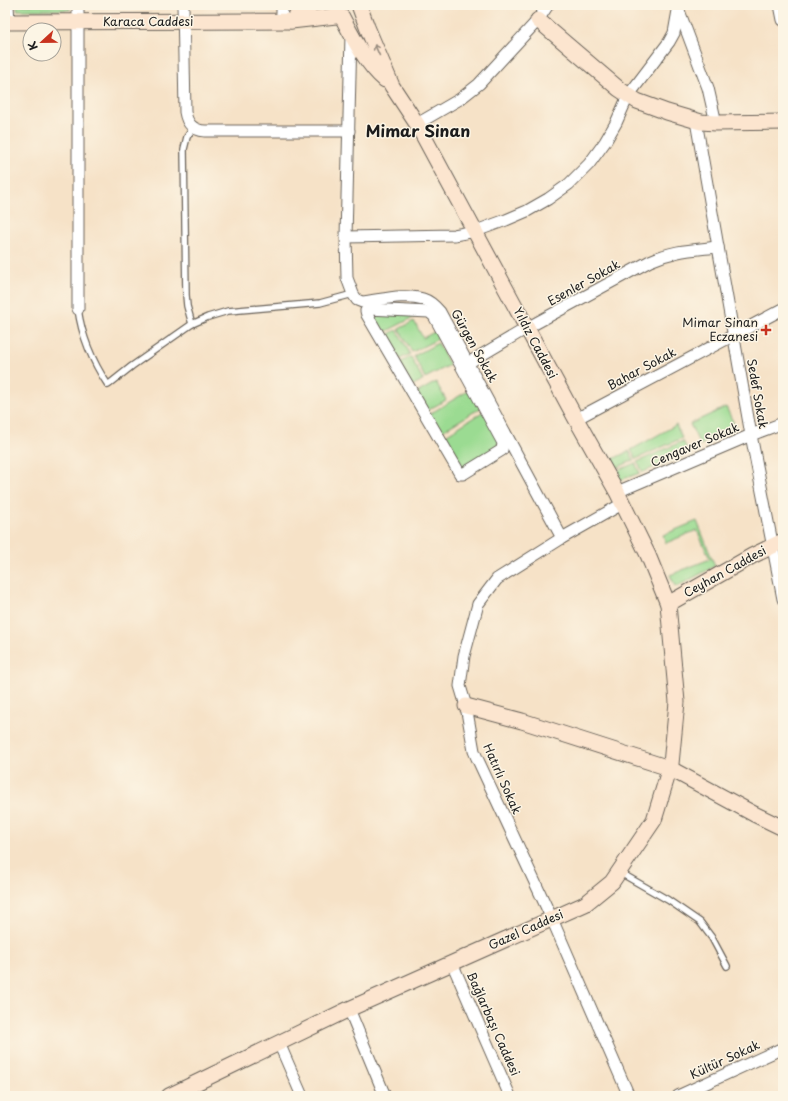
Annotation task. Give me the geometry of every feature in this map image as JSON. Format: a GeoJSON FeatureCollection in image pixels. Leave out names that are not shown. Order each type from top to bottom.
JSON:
{"type":"FeatureCollection","features":[{"type":"Feature","properties":{"kind":"street"},"geometry":{"type":"LineString","coordinates":[[7,22],[8,5]]}},
{"type":"Feature","properties":{"kind":"street"},"geometry":{"type":"LineString","coordinates":[[78,5],[78,309]]}},
{"type":"Feature","properties":{"kind":"street"},"geometry":{"type":"LineString","coordinates":[[183,5],[185,112],[187,121],[193,128],[205,131],[349,131]]}},
{"type":"Feature","properties":{"kind":"street"},"geometry":{"type":"LineString","coordinates":[[282,5],[286,21],[309,5]]}},
{"type":"Feature","properties":{"kind":"street","name":"Yıldız Caddesi"},"geometry":{"type":"LineString","coordinates":[[322,5],[327,11],[339,16],[352,14],[361,6],[367,27],[392,86],[417,124],[620,498],[648,555],[668,604]]}},
{"type":"Feature","properties":{"kind":"street"},"geometry":{"type":"LineString","coordinates":[[417,124],[460,99],[479,84],[538,20],[548,5]]}},
{"type":"Feature","properties":{"kind":"street"},"geometry":{"type":"LineString","coordinates":[[780,5],[783,20]]}},
{"type":"Feature","properties":{"kind":"street"},"geometry":{"type":"LineString","coordinates":[[346,237],[454,235],[476,231],[527,211],[548,199],[569,184],[589,164],[606,142],[628,96],[669,42],[674,32],[678,6]]}},
{"type":"Feature","properties":{"kind":"street"},"geometry":{"type":"LineString","coordinates":[[678,6],[706,81],[716,124]]}},
{"type":"Feature","properties":{"kind":"street","name":"Karaca Caddesi"},"geometry":{"type":"LineString","coordinates":[[7,22],[286,21],[339,16]]}},
{"type":"Feature","properties":{"kind":"street","name":"Yıldız Caddesi"},"geometry":{"type":"LineString","coordinates":[[339,16],[375,69],[392,86]]}},
{"type":"Feature","properties":{"kind":"street"},"geometry":{"type":"LineString","coordinates":[[538,20],[628,96],[667,112],[696,121],[716,124],[783,122]]}},
{"type":"Feature","properties":{"kind":"street"},"geometry":{"type":"LineString","coordinates":[[351,35],[346,237],[347,278],[353,294]]}},
{"type":"Feature","properties":{"kind":"street","name":"Sedef Sokak"},"geometry":{"type":"LineString","coordinates":[[696,121],[751,435],[778,543],[783,599]]}},
{"type":"Feature","properties":{"kind":"street","name":"Esenler Sokak"},"geometry":{"type":"LineString","coordinates":[[466,365],[528,328],[659,257],[679,251],[718,247]]}},
{"type":"Feature","properties":{"kind":"street","name":"Gürgen Sokak"},"geometry":{"type":"LineString","coordinates":[[353,294],[357,300],[362,302],[408,297],[423,299],[434,305],[440,312],[447,322],[466,365],[562,538]]}},
{"type":"Feature","properties":{"kind":"street"},"geometry":{"type":"LineString","coordinates":[[369,309],[377,309],[429,312],[437,320],[466,365],[504,445],[502,450],[461,475],[379,336],[366,311],[369,309]]}},
{"type":"Feature","properties":{"kind":"street","name":"Bahar Sokak"},"geometry":{"type":"LineString","coordinates":[[576,419],[783,309]]}},
{"type":"Feature","properties":{"kind":"street","name":"Cengaver Sokak"},"geometry":{"type":"LineString","coordinates":[[620,498],[751,435],[783,423]]}},
{"type":"Feature","properties":{"kind":"street","name":"Hatırlı Sokak"},"geometry":{"type":"LineString","coordinates":[[620,498],[562,538],[497,578],[478,604],[464,656],[460,686],[466,706],[474,751],[552,919],[629,1096]]}},
{"type":"Feature","properties":{"kind":"street","name":"Ceyhan Caddesi"},"geometry":{"type":"LineString","coordinates":[[668,604],[707,581],[778,543]]}},
{"type":"Feature","properties":{"kind":"street","name":"Gazel Caddesi"},"geometry":{"type":"LineString","coordinates":[[169,1096],[349,1009],[585,904],[612,882],[654,820],[669,768],[677,702],[668,604]]}},
{"type":"Feature","properties":{"kind":"street"},"geometry":{"type":"LineString","coordinates":[[466,706],[522,721],[669,768],[783,828]]}},
{"type":"Feature","properties":{"kind":"street","name":"Bağlarbaşı Caddesi"},"geometry":{"type":"LineString","coordinates":[[452,963],[510,1096]]}},
{"type":"Feature","properties":{"kind":"street"},"geometry":{"type":"LineString","coordinates":[[349,1009],[385,1096]]}},
{"type":"Feature","properties":{"kind":"street"},"geometry":{"type":"LineString","coordinates":[[279,1043],[302,1096]]}},
{"type":"Feature","properties":{"kind":"street","name":"Kültür Sokak"},"geometry":{"type":"LineString","coordinates":[[678,1096],[783,1048]]}},
{"type":"Feature","properties":{"kind":"lane"},"geometry":{"type":"LineString","coordinates":[[192,324],[187,306],[186,295],[184,149],[187,137],[193,128]]}},
{"type":"Feature","properties":{"kind":"lane"},"geometry":{"type":"LineString","coordinates":[[78,309],[80,326],[88,350],[95,366],[108,385],[132,366],[192,324],[208,317],[228,311],[320,303],[353,294]]}},
{"type":"Feature","properties":{"kind":"lane"},"geometry":{"type":"LineString","coordinates":[[619,872],[668,900],[700,922],[712,938],[727,966]]}},
{"type":"Feature","properties":{"kind":"green space"},"geometry":{"type":"Polygon","coordinates":[[[17,5],[70,5],[70,10],[17,10],[17,5]]]}},
{"type":"Feature","properties":{"kind":"green space"},"geometry":{"type":"Polygon","coordinates":[[[369,311],[420,314],[381,334],[369,311]]]}},
{"type":"Feature","properties":{"kind":"green space"},"geometry":{"type":"Polygon","coordinates":[[[428,317],[444,336],[412,352],[399,329],[414,321],[423,338],[436,331],[428,317]]]}},
{"type":"Feature","properties":{"kind":"green space"},"geometry":{"type":"Polygon","coordinates":[[[397,330],[410,354],[396,361],[382,337],[397,330]]]}},
{"type":"Feature","properties":{"kind":"green space"},"geometry":{"type":"Polygon","coordinates":[[[438,343],[450,365],[425,378],[414,356],[438,343]]]}},
{"type":"Feature","properties":{"kind":"green space"},"geometry":{"type":"Polygon","coordinates":[[[411,357],[423,380],[411,386],[397,364],[411,357]]]}},
{"type":"Feature","properties":{"kind":"green space"},"geometry":{"type":"Polygon","coordinates":[[[436,382],[446,400],[426,411],[415,394],[436,382]]]}},
{"type":"Feature","properties":{"kind":"green space"},"geometry":{"type":"Polygon","coordinates":[[[471,389],[482,407],[439,433],[428,415],[471,389]]]}},
{"type":"Feature","properties":{"kind":"green space"},"geometry":{"type":"Polygon","coordinates":[[[726,407],[736,428],[700,445],[690,424],[726,407]]]}},
{"type":"Feature","properties":{"kind":"green space"},"geometry":{"type":"Polygon","coordinates":[[[484,411],[501,441],[497,444],[498,447],[462,472],[441,438],[484,411]]]}},
{"type":"Feature","properties":{"kind":"green space"},"geometry":{"type":"Polygon","coordinates":[[[676,425],[682,438],[636,459],[631,450],[676,425]]]}},
{"type":"Feature","properties":{"kind":"green space"},"geometry":{"type":"Polygon","coordinates":[[[683,441],[689,453],[643,472],[637,462],[683,441]]]}},
{"type":"Feature","properties":{"kind":"green space"},"geometry":{"type":"Polygon","coordinates":[[[629,451],[634,460],[614,469],[609,461],[629,451]]]}},
{"type":"Feature","properties":{"kind":"green space"},"geometry":{"type":"Polygon","coordinates":[[[635,463],[640,473],[620,480],[615,472],[635,463]]]}},
{"type":"Feature","properties":{"kind":"green space"},"geometry":{"type":"Polygon","coordinates":[[[697,521],[715,566],[678,586],[675,586],[670,575],[710,559],[697,530],[666,543],[663,535],[697,521]]]}},
{"type":"Feature","properties":{"kind":"place","name":"Mimar Sinan Eczanesi"},"geometry":{"type":"Point","coordinates":[766,330]}},
{"type":"Feature","properties":{"kind":"district","name":"Mimar Sinan"},"geometry":{"type":"Point","coordinates":[418,131]}}]}
